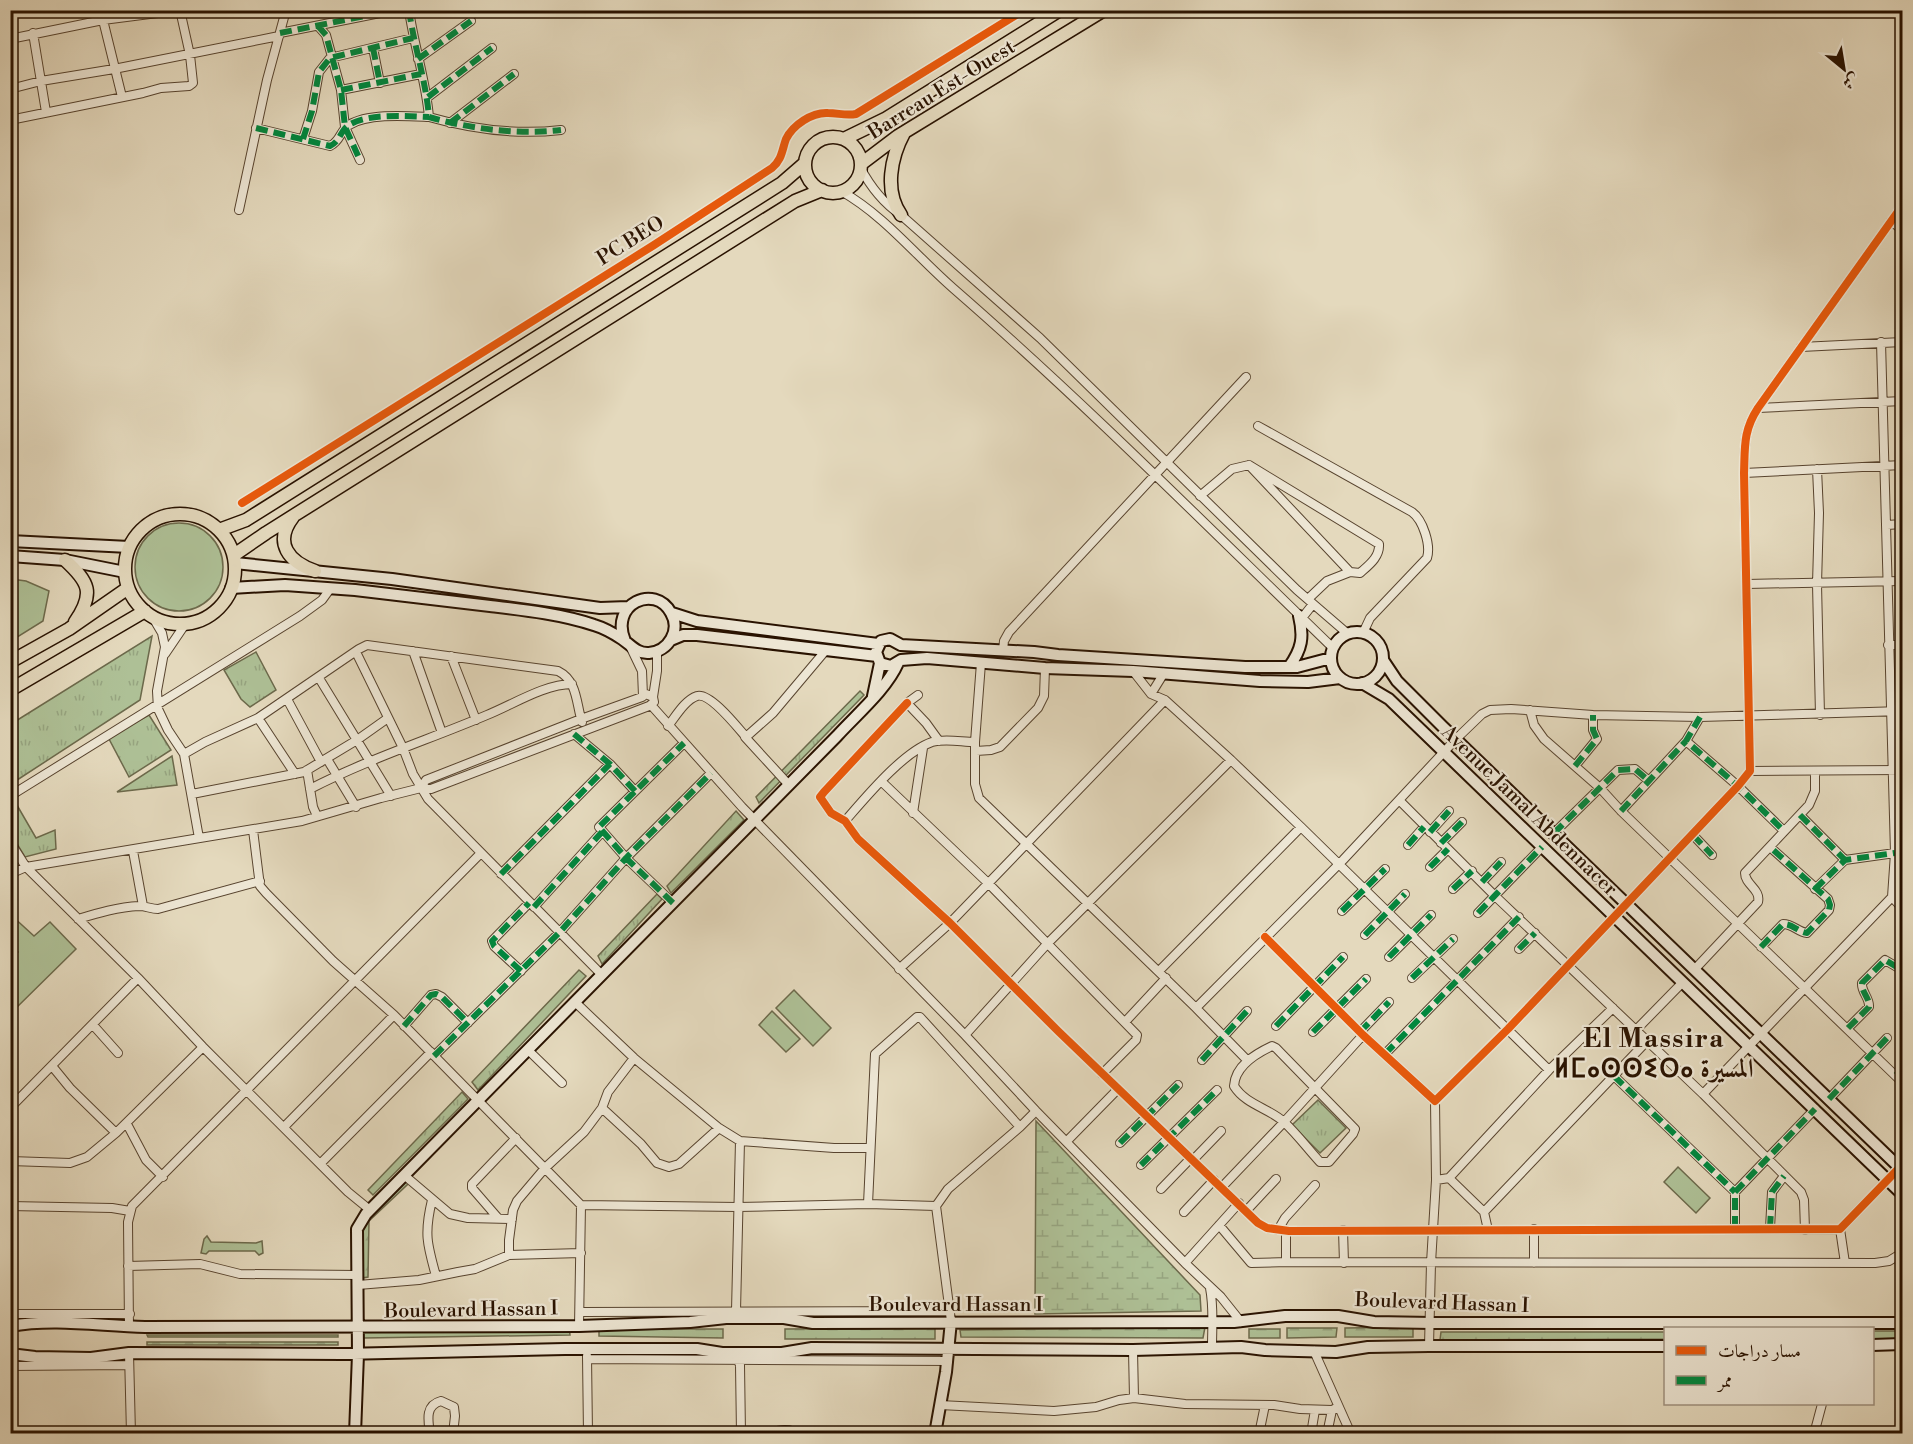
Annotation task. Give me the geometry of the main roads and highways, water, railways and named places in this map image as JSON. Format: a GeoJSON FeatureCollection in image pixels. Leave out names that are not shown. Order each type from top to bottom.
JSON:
{"type":"FeatureCollection","features":[{"type":"Feature","properties":{"kind":"main road","name":"Barreau Est-Ouest"},"geometry":{"type":"LineString","coordinates":[[843,139],[885,119],[1060,10]]}},
{"type":"Feature","properties":{"kind":"main road","name":"Barreau Est-Ouest"},"geometry":{"type":"LineString","coordinates":[[860,166],[905,131],[1104,10]]}},
{"type":"Feature","properties":{"kind":"main road"},"geometry":{"type":"LineString","coordinates":[[901,214],[894,199],[892,179],[894,159],[905,131]]}},
{"type":"Feature","properties":{"kind":"main road"},"geometry":{"type":"LineString","coordinates":[[826,138],[843,139],[858,152],[860,166],[856,179],[841,191],[822,190],[809,179],[805,163],[808,152],[816,143],[826,138]]}},
{"type":"Feature","properties":{"kind":"main road"},"geometry":{"type":"LineString","coordinates":[[219,530],[241,523],[256,514],[782,183],[805,163]]}},
{"type":"Feature","properties":{"kind":"main road"},"geometry":{"type":"LineString","coordinates":[[234,559],[293,516],[795,201],[822,190]]}},
{"type":"Feature","properties":{"kind":"main road"},"geometry":{"type":"LineString","coordinates":[[184,514],[203,519],[219,530],[234,559],[231,588],[217,609],[202,619],[186,623],[168,622],[148,613],[138,604],[129,588],[125,572],[129,547],[148,524],[156,519],[184,514]]}},
{"type":"Feature","properties":{"kind":"main road"},"geometry":{"type":"LineString","coordinates":[[293,516],[285,532],[285,548],[298,564],[315,571]]}},
{"type":"Feature","properties":{"kind":"main road"},"geometry":{"type":"LineString","coordinates":[[65,560],[83,577],[88,591],[85,606],[69,630]]}},
{"type":"Feature","properties":{"kind":"main road"},"geometry":{"type":"LineString","coordinates":[[10,662],[69,630],[129,588]]}},
{"type":"Feature","properties":{"kind":"main road"},"geometry":{"type":"LineString","coordinates":[[10,690],[148,613]]}},
{"type":"Feature","properties":{"kind":"district","name":"El Massira ⵍⵎⴰⵙⵙⵉⵔⴰ المسيرة"},"geometry":{"type":"Point","coordinates":[1654,1053]}}]}
